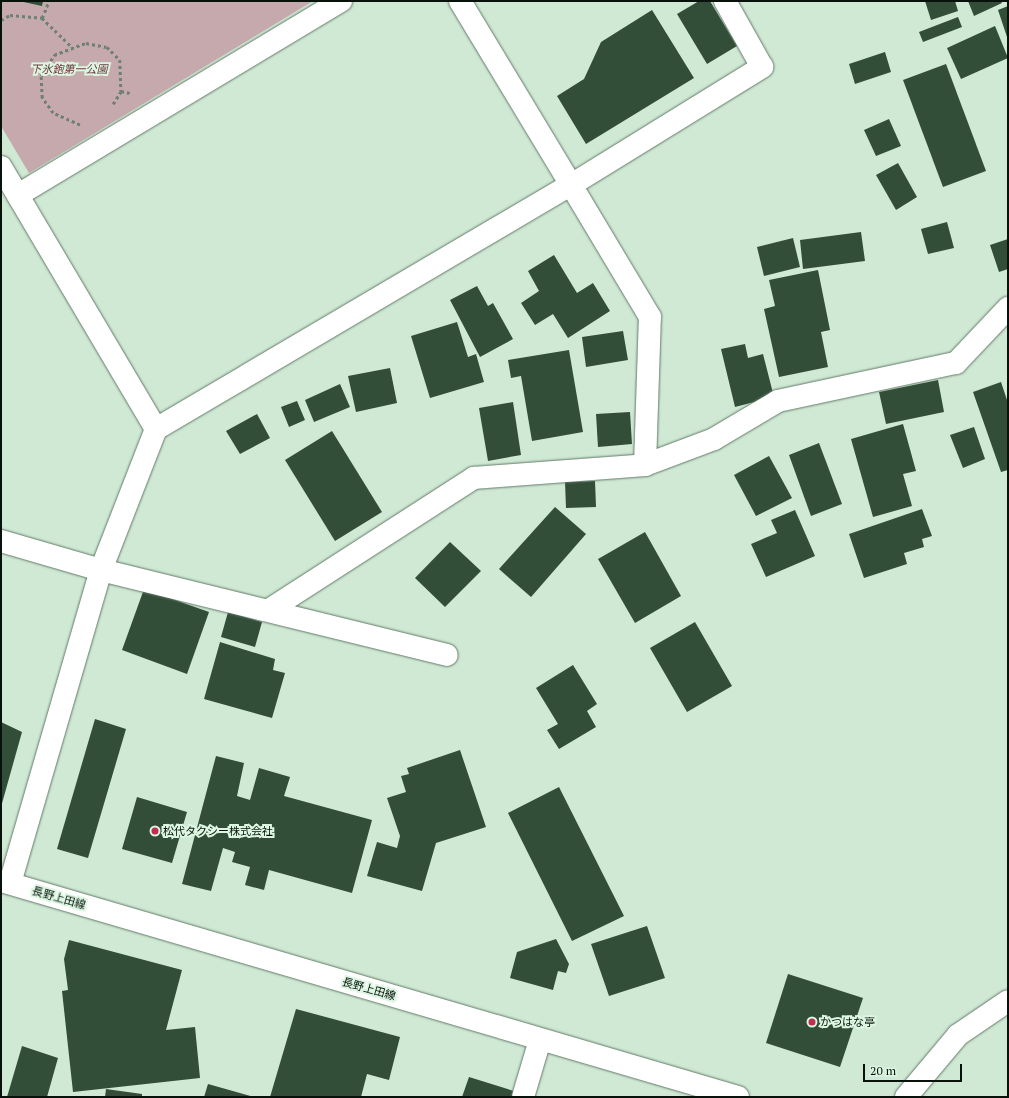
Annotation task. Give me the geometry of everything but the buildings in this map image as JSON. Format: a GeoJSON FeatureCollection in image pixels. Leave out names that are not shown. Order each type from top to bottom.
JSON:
{"type":"FeatureCollection","features":[{"type":"Feature","properties":{"kind":"street"},"geometry":{"type":"LineString","coordinates":[[18,195],[172,104],[341,1]]}},
{"type":"Feature","properties":{"kind":"street"},"geometry":{"type":"LineString","coordinates":[[460,1],[650,317],[645,465]]}},
{"type":"Feature","properties":{"kind":"street"},"geometry":{"type":"LineString","coordinates":[[5,882],[101,570],[156,429],[570,185],[762,67],[725,1]]}},
{"type":"Feature","properties":{"kind":"street"},"geometry":{"type":"LineString","coordinates":[[1,167],[156,429]]}},
{"type":"Feature","properties":{"kind":"street"},"geometry":{"type":"LineString","coordinates":[[270,610],[474,478],[645,465],[714,439],[778,401],[956,363],[1008,308]]}},
{"type":"Feature","properties":{"kind":"street"},"geometry":{"type":"LineString","coordinates":[[1,542],[101,570],[270,610],[447,655]]}},
{"type":"Feature","properties":{"kind":"street","name":"長野上田線"},"geometry":{"type":"LineString","coordinates":[[5,882],[738,1097]]}},
{"type":"Feature","properties":{"kind":"street"},"geometry":{"type":"LineString","coordinates":[[906,1097],[958,1035],[1008,1001]]}},
{"type":"Feature","properties":{"kind":"street"},"geometry":{"type":"LineString","coordinates":[[523,1097],[540,1040]]}},
{"type":"Feature","properties":{"kind":"path"},"geometry":{"type":"LineString","coordinates":[[42,18],[49,1]]}},
{"type":"Feature","properties":{"kind":"path"},"geometry":{"type":"LineString","coordinates":[[1,20],[10,15],[42,18],[71,46]]}},
{"type":"Feature","properties":{"kind":"path"},"geometry":{"type":"LineString","coordinates":[[88,122],[82,125],[67,121],[53,113],[42,98],[40,76],[46,64],[71,46],[86,43],[107,47],[120,60],[121,91],[107,110]]}},
{"type":"Feature","properties":{"kind":"path"},"geometry":{"type":"LineString","coordinates":[[121,91],[172,104]]}},
{"type":"Feature","properties":{"kind":"green space","name":"下氷鉋第一公園"},"geometry":{"type":"Polygon","coordinates":[[[1,1],[313,1],[29,173],[1,126],[1,1]]]}},
{"type":"Feature","properties":{"kind":"place","name":"松代タクシー株式会社"},"geometry":{"type":"Point","coordinates":[155,831]}},
{"type":"Feature","properties":{"kind":"place","name":"かつはな亭"},"geometry":{"type":"Point","coordinates":[812,1022]}}]}
